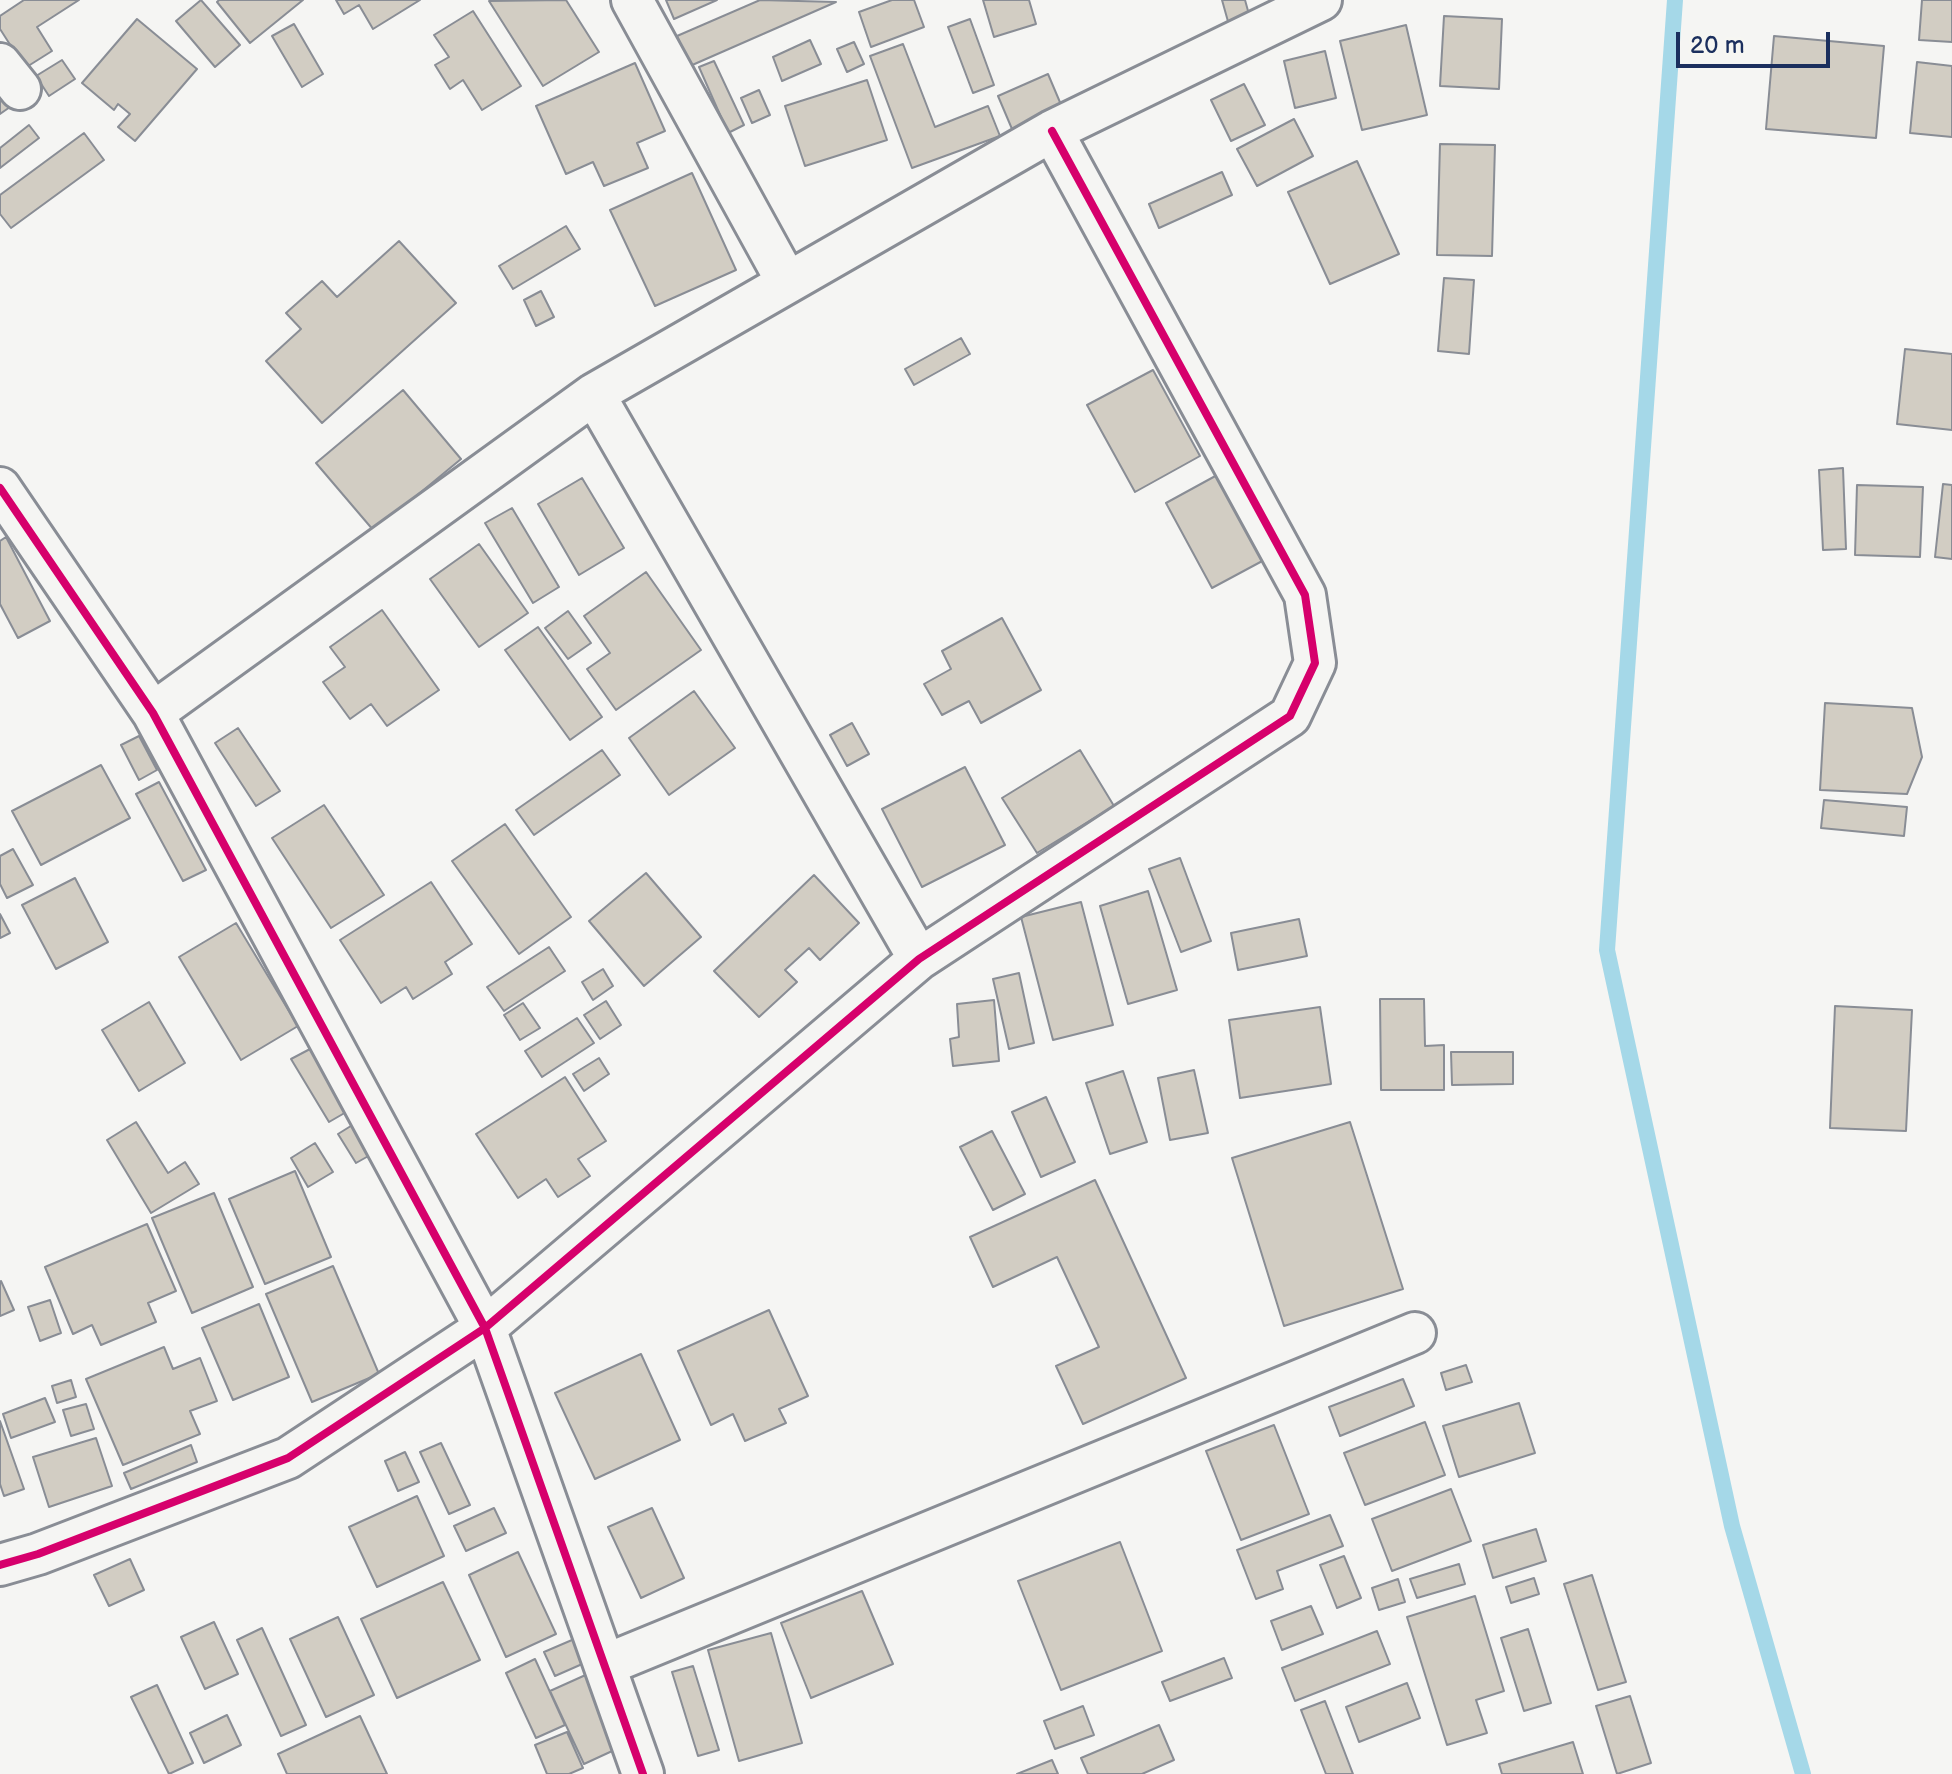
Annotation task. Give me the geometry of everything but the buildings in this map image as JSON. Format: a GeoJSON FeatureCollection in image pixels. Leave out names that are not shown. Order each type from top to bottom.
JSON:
{"type":"FeatureCollection","features":[{"type":"Feature","properties":{"kind":"street"},"geometry":{"type":"LineString","coordinates":[[632,0],[787,282]]}},
{"type":"Feature","properties":{"kind":"street"},"geometry":{"type":"LineString","coordinates":[[153,713],[594,394],[1052,131],[1321,0]]}},
{"type":"Feature","properties":{"kind":"street"},"geometry":{"type":"LineString","coordinates":[[0,1565],[38,1554],[288,1458],[485,1328],[919,959],[1290,716],[1315,663],[1305,595],[1052,131]]}},
{"type":"Feature","properties":{"kind":"street"},"geometry":{"type":"LineString","coordinates":[[594,394],[919,959]]}},
{"type":"Feature","properties":{"kind":"street"},"geometry":{"type":"LineString","coordinates":[[0,488],[153,713],[485,1328],[643,1774]]}},
{"type":"Feature","properties":{"kind":"street"},"geometry":{"type":"LineString","coordinates":[[605,1665],[1415,1333]]}},
{"type":"Feature","properties":{"kind":"waterway"},"geometry":{"type":"LineString","coordinates":[[1675,0],[1607,950],[1732,1526],[1803,1774]]}},
{"type":"Feature","properties":{"kind":"cycle path"},"geometry":{"type":"LineString","coordinates":[[0,1565],[38,1554],[288,1458],[485,1328],[919,959],[1290,716],[1315,663],[1305,595],[1052,131]]}},
{"type":"Feature","properties":{"kind":"cycle path"},"geometry":{"type":"LineString","coordinates":[[0,488],[153,713],[485,1328],[643,1774]]}}]}
